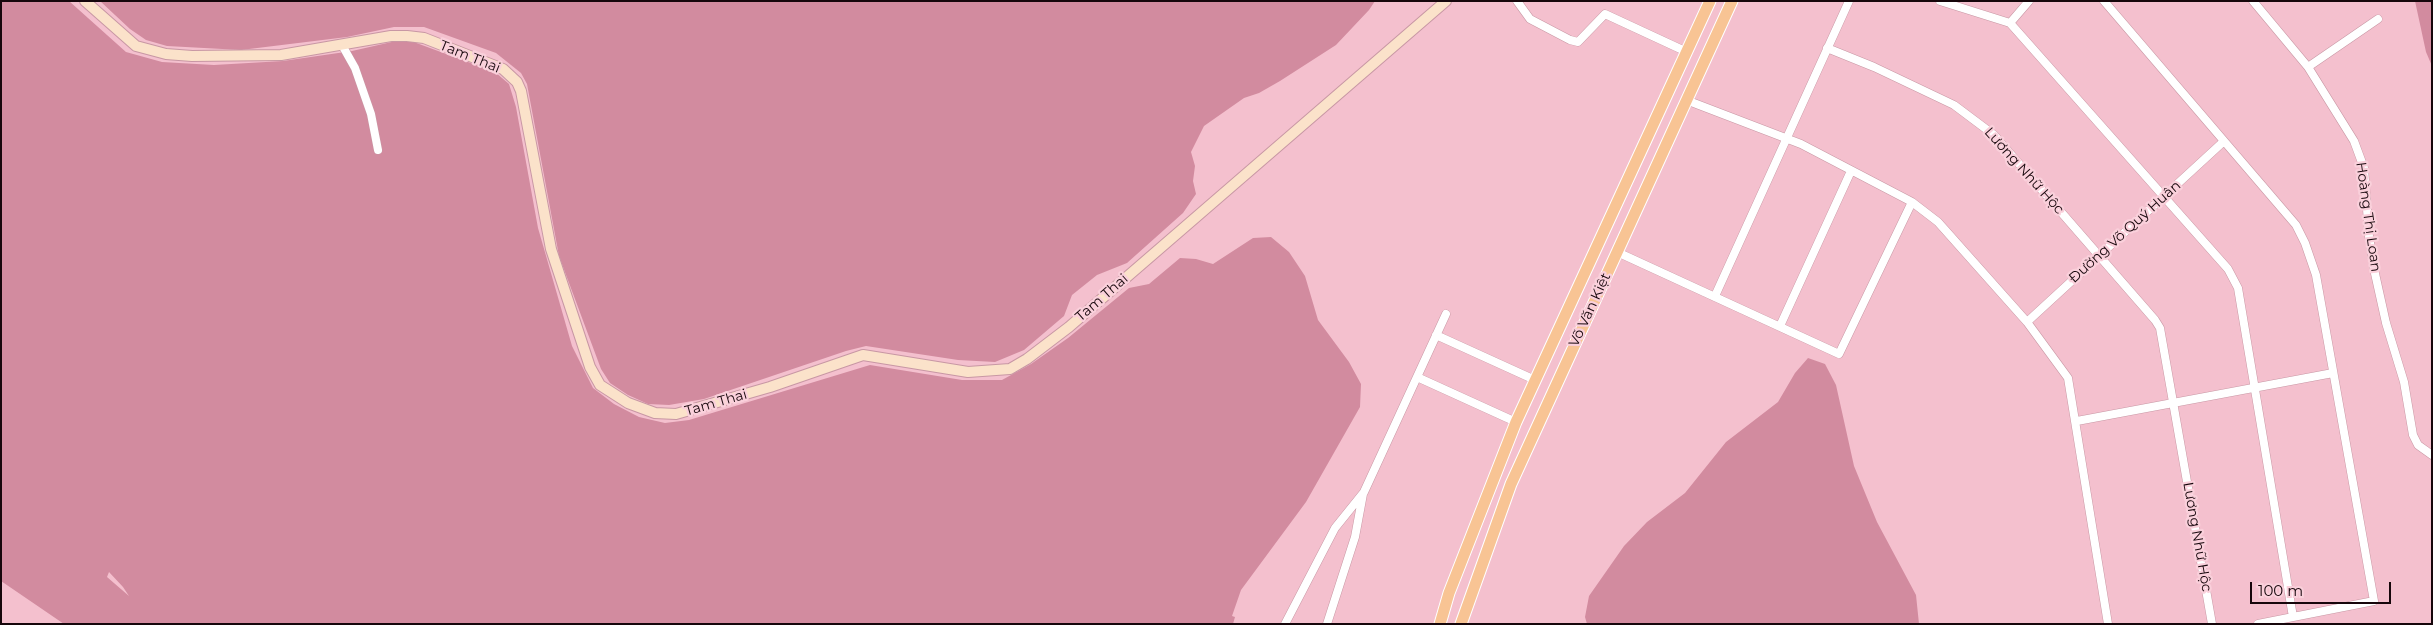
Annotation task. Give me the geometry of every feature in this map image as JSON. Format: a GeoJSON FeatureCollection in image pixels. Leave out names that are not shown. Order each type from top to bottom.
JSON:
{"type":"FeatureCollection","features":[{"type":"Feature","properties":{"kind":"main road","name":"Võ Văn Kiệt"},"geometry":{"type":"LineString","coordinates":[[1440,624],[1449,593],[1516,422],[1710,1]]}},
{"type":"Feature","properties":{"kind":"main road","name":"Võ Văn Kiệt"},"geometry":{"type":"LineString","coordinates":[[1462,624],[1469,599],[1511,484],[1732,1]]}},
{"type":"Feature","properties":{"kind":"main road"},"geometry":{"type":"LineString","coordinates":[[1449,593],[1469,599]]}},
{"type":"Feature","properties":{"kind":"street","name":"Tam Thai"},"geometry":{"type":"LineString","coordinates":[[85,1],[136,46],[166,54],[192,56],[281,55],[342,46],[391,36],[415,36],[503,69],[517,82],[521,91],[551,249],[590,367],[600,385],[628,403],[655,413],[676,414],[770,388],[863,354],[968,372],[1010,369],[1027,359],[1069,327],[1446,1]]}},
{"type":"Feature","properties":{"kind":"street"},"geometry":{"type":"LineString","coordinates":[[1517,1],[1530,19],[1570,40],[1578,42],[1605,14],[1687,52]]}},
{"type":"Feature","properties":{"kind":"street"},"geometry":{"type":"LineString","coordinates":[[1715,296],[1849,1]]}},
{"type":"Feature","properties":{"kind":"street"},"geometry":{"type":"LineString","coordinates":[[1940,1],[2010,23],[2228,269],[2238,288],[2293,617]]}},
{"type":"Feature","properties":{"kind":"street"},"geometry":{"type":"LineString","coordinates":[[2010,23],[2029,1]]}},
{"type":"Feature","properties":{"kind":"street"},"geometry":{"type":"LineString","coordinates":[[2104,1],[2296,225],[2305,243],[2316,275],[2374,601],[2258,624]]}},
{"type":"Feature","properties":{"kind":"street","name":"Hoàng Thị Loan"},"geometry":{"type":"LineString","coordinates":[[2253,1],[2308,67],[2354,141],[2364,168],[2368,236],[2386,324],[2404,382],[2413,435],[2418,445],[2432,455]]}},
{"type":"Feature","properties":{"kind":"street"},"geometry":{"type":"LineString","coordinates":[[2308,67],[2378,19]]}},
{"type":"Feature","properties":{"kind":"street"},"geometry":{"type":"LineString","coordinates":[[342,46],[355,68],[371,114],[378,150]]}},
{"type":"Feature","properties":{"kind":"street","name":"Lương Nhữ Hộc"},"geometry":{"type":"LineString","coordinates":[[1827,48],[1874,66],[1964,110],[1994,135],[2155,320],[2160,328],[2212,624]]}},
{"type":"Feature","properties":{"kind":"street"},"geometry":{"type":"LineString","coordinates":[[1686,100],[1787,138],[1912,202],[1938,222],[2026,322],[2068,378],[2077,421],[2108,624]]}},
{"type":"Feature","properties":{"kind":"street","name":"Đường Võ Quý Huân"},"geometry":{"type":"LineString","coordinates":[[2026,322],[2223,142]]}},
{"type":"Feature","properties":{"kind":"street"},"geometry":{"type":"LineString","coordinates":[[1780,326],[1851,171]]}},
{"type":"Feature","properties":{"kind":"street"},"geometry":{"type":"LineString","coordinates":[[1616,252],[1839,354],[1912,202]]}},
{"type":"Feature","properties":{"kind":"street"},"geometry":{"type":"LineString","coordinates":[[1327,624],[1355,537],[1364,492],[1446,314]]}},
{"type":"Feature","properties":{"kind":"street"},"geometry":{"type":"LineString","coordinates":[[1436,335],[1535,380]]}},
{"type":"Feature","properties":{"kind":"street"},"geometry":{"type":"LineString","coordinates":[[2077,421],[2333,373]]}},
{"type":"Feature","properties":{"kind":"street"},"geometry":{"type":"LineString","coordinates":[[1417,377],[1516,422]]}},
{"type":"Feature","properties":{"kind":"street"},"geometry":{"type":"LineString","coordinates":[[1285,624],[1335,528],[1364,492]]}},
{"type":"Feature","properties":{"kind":"shaded area"},"geometry":{"type":"Polygon","coordinates":[[[1,1],[69,1],[126,52],[162,62],[214,65],[283,61],[352,51],[396,41],[411,41],[495,72],[509,84],[516,107],[538,228],[572,346],[593,388],[614,404],[639,417],[665,423],[689,420],[870,365],[962,380],[1002,380],[1031,364],[1068,338],[1129,288],[1149,284],[1180,258],[1196,259],[1213,264],[1253,238],[1271,237],[1289,252],[1305,276],[1318,320],[1349,362],[1361,384],[1360,407],[1306,502],[1241,590],[1232,616],[1235,617],[1233,624],[64,624],[1,581],[1,1]],[[109,572],[107,577],[129,596],[109,572]]]}},
{"type":"Feature","properties":{"kind":"shaded area"},"geometry":{"type":"Polygon","coordinates":[[[100,1],[1375,1],[1336,45],[1280,81],[1259,93],[1244,98],[1204,126],[1191,152],[1195,166],[1193,181],[1196,194],[1183,213],[1127,263],[1097,275],[1072,295],[1064,316],[1024,350],[995,362],[958,360],[866,346],[704,399],[669,405],[648,404],[628,395],[610,383],[601,369],[559,256],[527,84],[521,73],[496,53],[424,27],[394,27],[347,37],[241,50],[167,46],[146,40],[130,29],[100,1]]]}},
{"type":"Feature","properties":{"kind":"shaded area"},"geometry":{"type":"Polygon","coordinates":[[[2415,1],[2432,1],[2432,66],[2426,52],[2415,1]]]}},
{"type":"Feature","properties":{"kind":"shaded area"},"geometry":{"type":"Polygon","coordinates":[[[1808,358],[1825,364],[1836,385],[1854,466],[1877,522],[1916,595],[1919,624],[1587,624],[1585,617],[1589,596],[1624,546],[1647,522],[1685,493],[1726,442],[1778,402],[1795,373],[1808,358]]]}}]}
